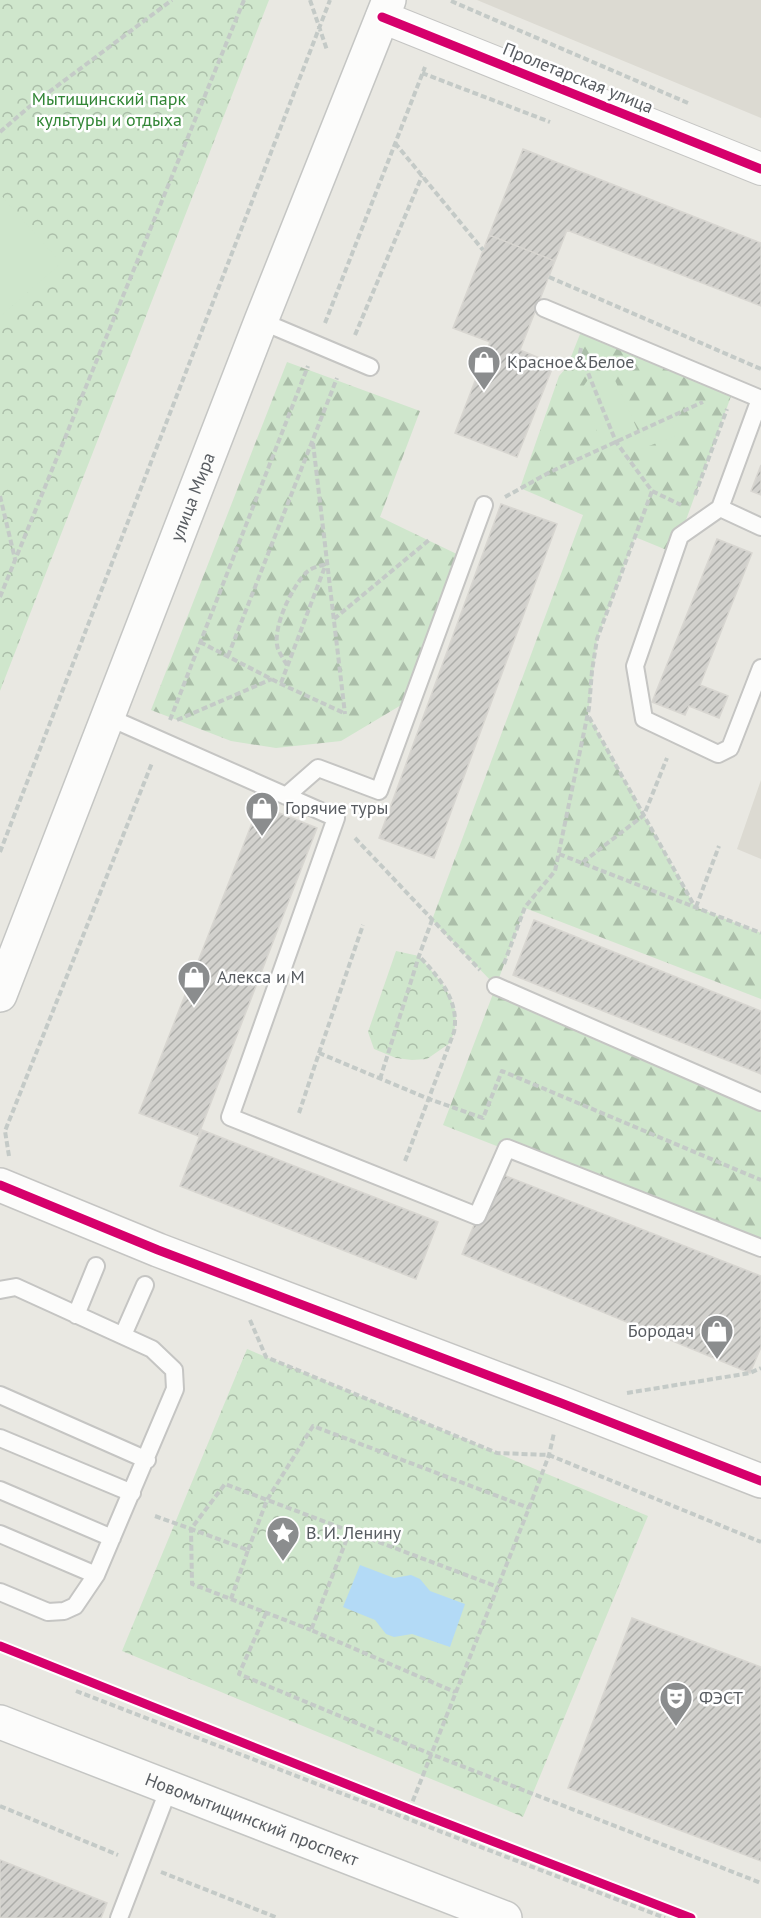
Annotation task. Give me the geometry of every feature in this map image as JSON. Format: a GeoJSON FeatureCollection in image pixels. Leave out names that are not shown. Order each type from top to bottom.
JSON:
{"type":"FeatureCollection","features":[{"type":"Feature","properties":{"kind":"main road","name":"улица Мира"},"geometry":{"type":"LineString","coordinates":[[0,994],[261,321],[386,8]]}},
{"type":"Feature","properties":{"kind":"main road"},"geometry":{"type":"LineString","coordinates":[[5,1175],[169,1255],[761,1481]]}},
{"type":"Feature","properties":{"kind":"main road","name":"Новомытищинский проспект"},"geometry":{"type":"LineString","coordinates":[[0,1722],[504,1918]]}},
{"type":"Feature","properties":{"kind":"street","name":"Пролетарская улица"},"geometry":{"type":"LineString","coordinates":[[386,8],[761,170]]}},
{"type":"Feature","properties":{"kind":"lane"},"geometry":{"type":"LineString","coordinates":[[544,308],[761,399],[720,508],[680,536],[635,666],[644,719],[718,754],[730,748],[761,668]]}},
{"type":"Feature","properties":{"kind":"lane"},"geometry":{"type":"LineString","coordinates":[[261,321],[370,367]]}},
{"type":"Feature","properties":{"kind":"lane"},"geometry":{"type":"LineString","coordinates":[[720,508],[761,527]]}},
{"type":"Feature","properties":{"kind":"lane"},"geometry":{"type":"LineString","coordinates":[[286,796],[318,768],[379,791],[482,511]]}},
{"type":"Feature","properties":{"kind":"lane"},"geometry":{"type":"LineString","coordinates":[[108,717],[336,818],[230,1117],[477,1216],[507,1148],[761,1248]]}},
{"type":"Feature","properties":{"kind":"lane"},"geometry":{"type":"LineString","coordinates":[[496,986],[761,1102]]}},
{"type":"Feature","properties":{"kind":"lane"},"geometry":{"type":"LineString","coordinates":[[76,1315],[96,1266]]}},
{"type":"Feature","properties":{"kind":"lane"},"geometry":{"type":"LineString","coordinates":[[123,1335],[145,1285]]}},
{"type":"Feature","properties":{"kind":"lane"},"geometry":{"type":"LineString","coordinates":[[0,1290],[16,1287],[152,1349],[174,1370],[175,1389],[147,1460],[96,1575],[75,1606],[64,1611],[48,1612],[0,1592]]}},
{"type":"Feature","properties":{"kind":"lane"},"geometry":{"type":"LineString","coordinates":[[0,1395],[147,1460]]}},
{"type":"Feature","properties":{"kind":"lane"},"geometry":{"type":"LineString","coordinates":[[0,1438],[132,1493]]}},
{"type":"Feature","properties":{"kind":"lane"},"geometry":{"type":"LineString","coordinates":[[0,1490],[112,1538]]}},
{"type":"Feature","properties":{"kind":"lane"},"geometry":{"type":"LineString","coordinates":[[0,1534],[96,1575]]}},
{"type":"Feature","properties":{"kind":"lane"},"geometry":{"type":"LineString","coordinates":[[119,1918],[169,1788]]}},
{"type":"Feature","properties":{"kind":"path"},"geometry":{"type":"LineString","coordinates":[[0,132],[29,107],[170,0]]}},
{"type":"Feature","properties":{"kind":"path"},"geometry":{"type":"LineString","coordinates":[[0,597],[244,0]]}},
{"type":"Feature","properties":{"kind":"path"},"geometry":{"type":"LineString","coordinates":[[309,0],[327,50]]}},
{"type":"Feature","properties":{"kind":"path"},"geometry":{"type":"LineString","coordinates":[[0,852],[330,0]]}},
{"type":"Feature","properties":{"kind":"path"},"geometry":{"type":"LineString","coordinates":[[451,2],[697,106]]}},
{"type":"Feature","properties":{"kind":"path"},"geometry":{"type":"LineString","coordinates":[[272,679],[168,724],[426,64]]}},
{"type":"Feature","properties":{"kind":"path"},"geometry":{"type":"LineString","coordinates":[[395,143],[483,250]]}},
{"type":"Feature","properties":{"kind":"path"},"geometry":{"type":"LineString","coordinates":[[228,656],[346,357],[422,176]]}},
{"type":"Feature","properties":{"kind":"path"},"geometry":{"type":"LineString","coordinates":[[549,277],[761,369]]}},
{"type":"Feature","properties":{"kind":"path"},"geometry":{"type":"LineString","coordinates":[[336,818],[496,986],[525,907],[555,871],[588,715],[597,639],[652,491],[616,442],[580,353],[584,324]]}},
{"type":"Feature","properties":{"kind":"path"},"geometry":{"type":"LineString","coordinates":[[482,511],[510,492],[734,388]]}},
{"type":"Feature","properties":{"kind":"path"},"geometry":{"type":"LineString","coordinates":[[694,498],[734,388]]}},
{"type":"Feature","properties":{"kind":"path"},"geometry":{"type":"LineString","coordinates":[[200,642],[345,714],[313,441]]}},
{"type":"Feature","properties":{"kind":"path"},"geometry":{"type":"LineString","coordinates":[[0,496],[15,560]]}},
{"type":"Feature","properties":{"kind":"path"},"geometry":{"type":"LineString","coordinates":[[333,620],[429,540]]}},
{"type":"Feature","properties":{"kind":"path"},"geometry":{"type":"LineString","coordinates":[[288,666],[277,647],[279,628],[287,601],[299,580],[310,569],[326,564]]}},
{"type":"Feature","properties":{"kind":"path"},"geometry":{"type":"LineString","coordinates":[[281,684],[326,564]]}},
{"type":"Feature","properties":{"kind":"path"},"geometry":{"type":"LineString","coordinates":[[588,715],[695,907]]}},
{"type":"Feature","properties":{"kind":"path"},"geometry":{"type":"LineString","coordinates":[[5,1175],[2,1130],[162,740]]}},
{"type":"Feature","properties":{"kind":"path"},"geometry":{"type":"LineString","coordinates":[[582,863],[644,815],[669,754]]}},
{"type":"Feature","properties":{"kind":"path"},"geometry":{"type":"LineString","coordinates":[[695,907],[719,846]]}},
{"type":"Feature","properties":{"kind":"path"},"geometry":{"type":"LineString","coordinates":[[559,854],[761,933]]}},
{"type":"Feature","properties":{"kind":"path"},"geometry":{"type":"LineString","coordinates":[[380,1078],[432,920]]}},
{"type":"Feature","properties":{"kind":"path"},"geometry":{"type":"LineString","coordinates":[[299,1113],[363,925]]}},
{"type":"Feature","properties":{"kind":"path"},"geometry":{"type":"LineString","coordinates":[[396,1184],[454,1032],[456,1021],[455,1010],[449,995],[431,968],[419,956]]}},
{"type":"Feature","properties":{"kind":"path"},"geometry":{"type":"LineString","coordinates":[[320,1053],[429,1099],[483,1118],[502,1071],[761,1180]]}},
{"type":"Feature","properties":{"kind":"path"},"geometry":{"type":"LineString","coordinates":[[250,1319],[266,1357],[497,1453],[549,1455],[761,1542]]}},
{"type":"Feature","properties":{"kind":"path"},"geometry":{"type":"LineString","coordinates":[[624,1393],[750,1373],[761,1368]]}},
{"type":"Feature","properties":{"kind":"path"},"geometry":{"type":"LineString","coordinates":[[231,1599],[267,1500],[314,1426],[529,1508]]}},
{"type":"Feature","properties":{"kind":"path"},"geometry":{"type":"LineString","coordinates":[[408,1814],[549,1455]]}},
{"type":"Feature","properties":{"kind":"path"},"geometry":{"type":"LineString","coordinates":[[455,1692],[311,1630],[192,1584],[191,1529],[225,1484],[498,1587]]}},
{"type":"Feature","properties":{"kind":"path"},"geometry":{"type":"LineString","coordinates":[[155,1516],[248,1550]]}},
{"type":"Feature","properties":{"kind":"path"},"geometry":{"type":"LineString","coordinates":[[311,1630],[350,1531]]}},
{"type":"Feature","properties":{"kind":"path"},"geometry":{"type":"LineString","coordinates":[[266,1612],[239,1674],[431,1754],[761,1883]]}},
{"type":"Feature","properties":{"kind":"path"},"geometry":{"type":"LineString","coordinates":[[76,1691],[408,1814],[667,1914]]}},
{"type":"Feature","properties":{"kind":"path"},"geometry":{"type":"LineString","coordinates":[[354,1787],[408,1814]]}},
{"type":"Feature","properties":{"kind":"shaded area"},"geometry":{"type":"Polygon","coordinates":[[[477,0],[761,0],[761,118],[477,0]]]}},
{"type":"Feature","properties":{"kind":"shaded area"},"geometry":{"type":"Polygon","coordinates":[[[761,780],[761,859],[737,849],[761,780]]]}},
{"type":"Feature","properties":{"kind":"green space","name":"Мытищинский парк культуры и отдыха"},"geometry":{"type":"Polygon","coordinates":[[[0,0],[269,0],[0,691],[0,0]]]}},
{"type":"Feature","properties":{"kind":"green space"},"geometry":{"type":"Polygon","coordinates":[[[0,194],[61,263],[0,317],[0,194]]]}},
{"type":"Feature","properties":{"kind":"green space"},"geometry":{"type":"Polygon","coordinates":[[[584,324],[734,388],[674,553],[635,537],[597,639],[588,715],[695,907],[761,933],[761,999],[525,908],[496,986],[432,920],[583,515],[520,488],[559,376],[567,367],[584,324]]]}},
{"type":"Feature","properties":{"kind":"green space"},"geometry":{"type":"Polygon","coordinates":[[[287,362],[420,411],[380,517],[465,558],[413,698],[341,741],[276,748],[231,741],[151,710],[287,362]]]}},
{"type":"Feature","properties":{"kind":"green space"},"geometry":{"type":"Polygon","coordinates":[[[609,367],[638,431],[669,418],[677,435],[626,455],[604,447],[580,391],[590,377],[609,367]]]}},
{"type":"Feature","properties":{"kind":"green space"},"geometry":{"type":"Polygon","coordinates":[[[396,951],[419,956],[442,983],[455,1010],[456,1021],[450,1043],[427,1059],[396,1058],[374,1049],[368,1032],[396,951]]]}},
{"type":"Feature","properties":{"kind":"green space"},"geometry":{"type":"Polygon","coordinates":[[[496,986],[761,1102],[761,1249],[443,1125],[496,986]]]}},
{"type":"Feature","properties":{"kind":"green space"},"geometry":{"type":"Polygon","coordinates":[[[247,1349],[648,1516],[523,1817],[122,1651],[247,1349]]]}},
{"type":"Feature","properties":{"kind":"water"},"geometry":{"type":"Polygon","coordinates":[[[360,1565],[394,1578],[411,1575],[420,1579],[430,1591],[465,1604],[450,1647],[412,1634],[394,1637],[386,1634],[375,1620],[343,1607],[360,1565]]]}},
{"type":"Feature","properties":{"kind":"building"},"geometry":{"type":"Polygon","coordinates":[[[523,149],[761,243],[761,306],[567,230],[555,261],[489,235],[523,149]]]}},
{"type":"Feature","properties":{"kind":"building"},"geometry":{"type":"Polygon","coordinates":[[[489,235],[555,261],[520,350],[554,364],[517,457],[455,433],[490,342],[453,328],[489,235]]]}},
{"type":"Feature","properties":{"kind":"building"},"geometry":{"type":"Polygon","coordinates":[[[761,465],[761,495],[751,491],[761,465]]]}},
{"type":"Feature","properties":{"kind":"building"},"geometry":{"type":"Polygon","coordinates":[[[501,504],[557,524],[434,858],[379,838],[501,504]]]}},
{"type":"Feature","properties":{"kind":"building"},"geometry":{"type":"Polygon","coordinates":[[[717,539],[752,553],[700,685],[728,696],[719,718],[689,706],[685,715],[652,702],[717,539]]]}},
{"type":"Feature","properties":{"kind":"building"},"geometry":{"type":"Polygon","coordinates":[[[259,805],[317,828],[198,1136],[139,1113],[259,805]]]}},
{"type":"Feature","properties":{"kind":"building"},"geometry":{"type":"Polygon","coordinates":[[[534,920],[761,1011],[761,1074],[513,975],[534,920]]]}},
{"type":"Feature","properties":{"kind":"building"},"geometry":{"type":"Polygon","coordinates":[[[202,1130],[438,1222],[416,1279],[180,1186],[202,1130]]]}},
{"type":"Feature","properties":{"kind":"building"},"geometry":{"type":"Polygon","coordinates":[[[496,1172],[761,1276],[761,1347],[750,1373],[462,1254],[496,1172]]]}},
{"type":"Feature","properties":{"kind":"building","name":"ФЭСТ"},"geometry":{"type":"Polygon","coordinates":[[[632,1618],[761,1667],[761,1861],[568,1788],[632,1618]]]}},
{"type":"Feature","properties":{"kind":"building"},"geometry":{"type":"Polygon","coordinates":[[[0,1860],[107,1903],[101,1918],[0,1918],[0,1860]]]}},
{"type":"Feature","properties":{"kind":"cycle path"},"geometry":{"type":"LineString","coordinates":[[382,17],[761,169]]}},
{"type":"Feature","properties":{"kind":"cycle path"},"geometry":{"type":"LineString","coordinates":[[0,1185],[158,1250],[761,1481]]}},
{"type":"Feature","properties":{"kind":"cycle path"},"geometry":{"type":"LineString","coordinates":[[0,1646],[409,1809],[691,1918]]}},
{"type":"Feature","properties":{"kind":"place","name":"Красное&Белое"},"geometry":{"type":"Point","coordinates":[484,391]}},
{"type":"Feature","properties":{"kind":"place","name":"Горячие туры"},"geometry":{"type":"Point","coordinates":[262,837]}},
{"type":"Feature","properties":{"kind":"place","name":"Алекса и М"},"geometry":{"type":"Point","coordinates":[194,1006]}},
{"type":"Feature","properties":{"kind":"place","name":"Бородач"},"geometry":{"type":"Point","coordinates":[717,1360]}},
{"type":"Feature","properties":{"kind":"place","name":"В. И. Ленину"},"geometry":{"type":"Point","coordinates":[283,1562]}},
{"type":"Feature","properties":{"kind":"place","name":"ФЭСТ"},"geometry":{"type":"Point","coordinates":[676,1727]}}]}
